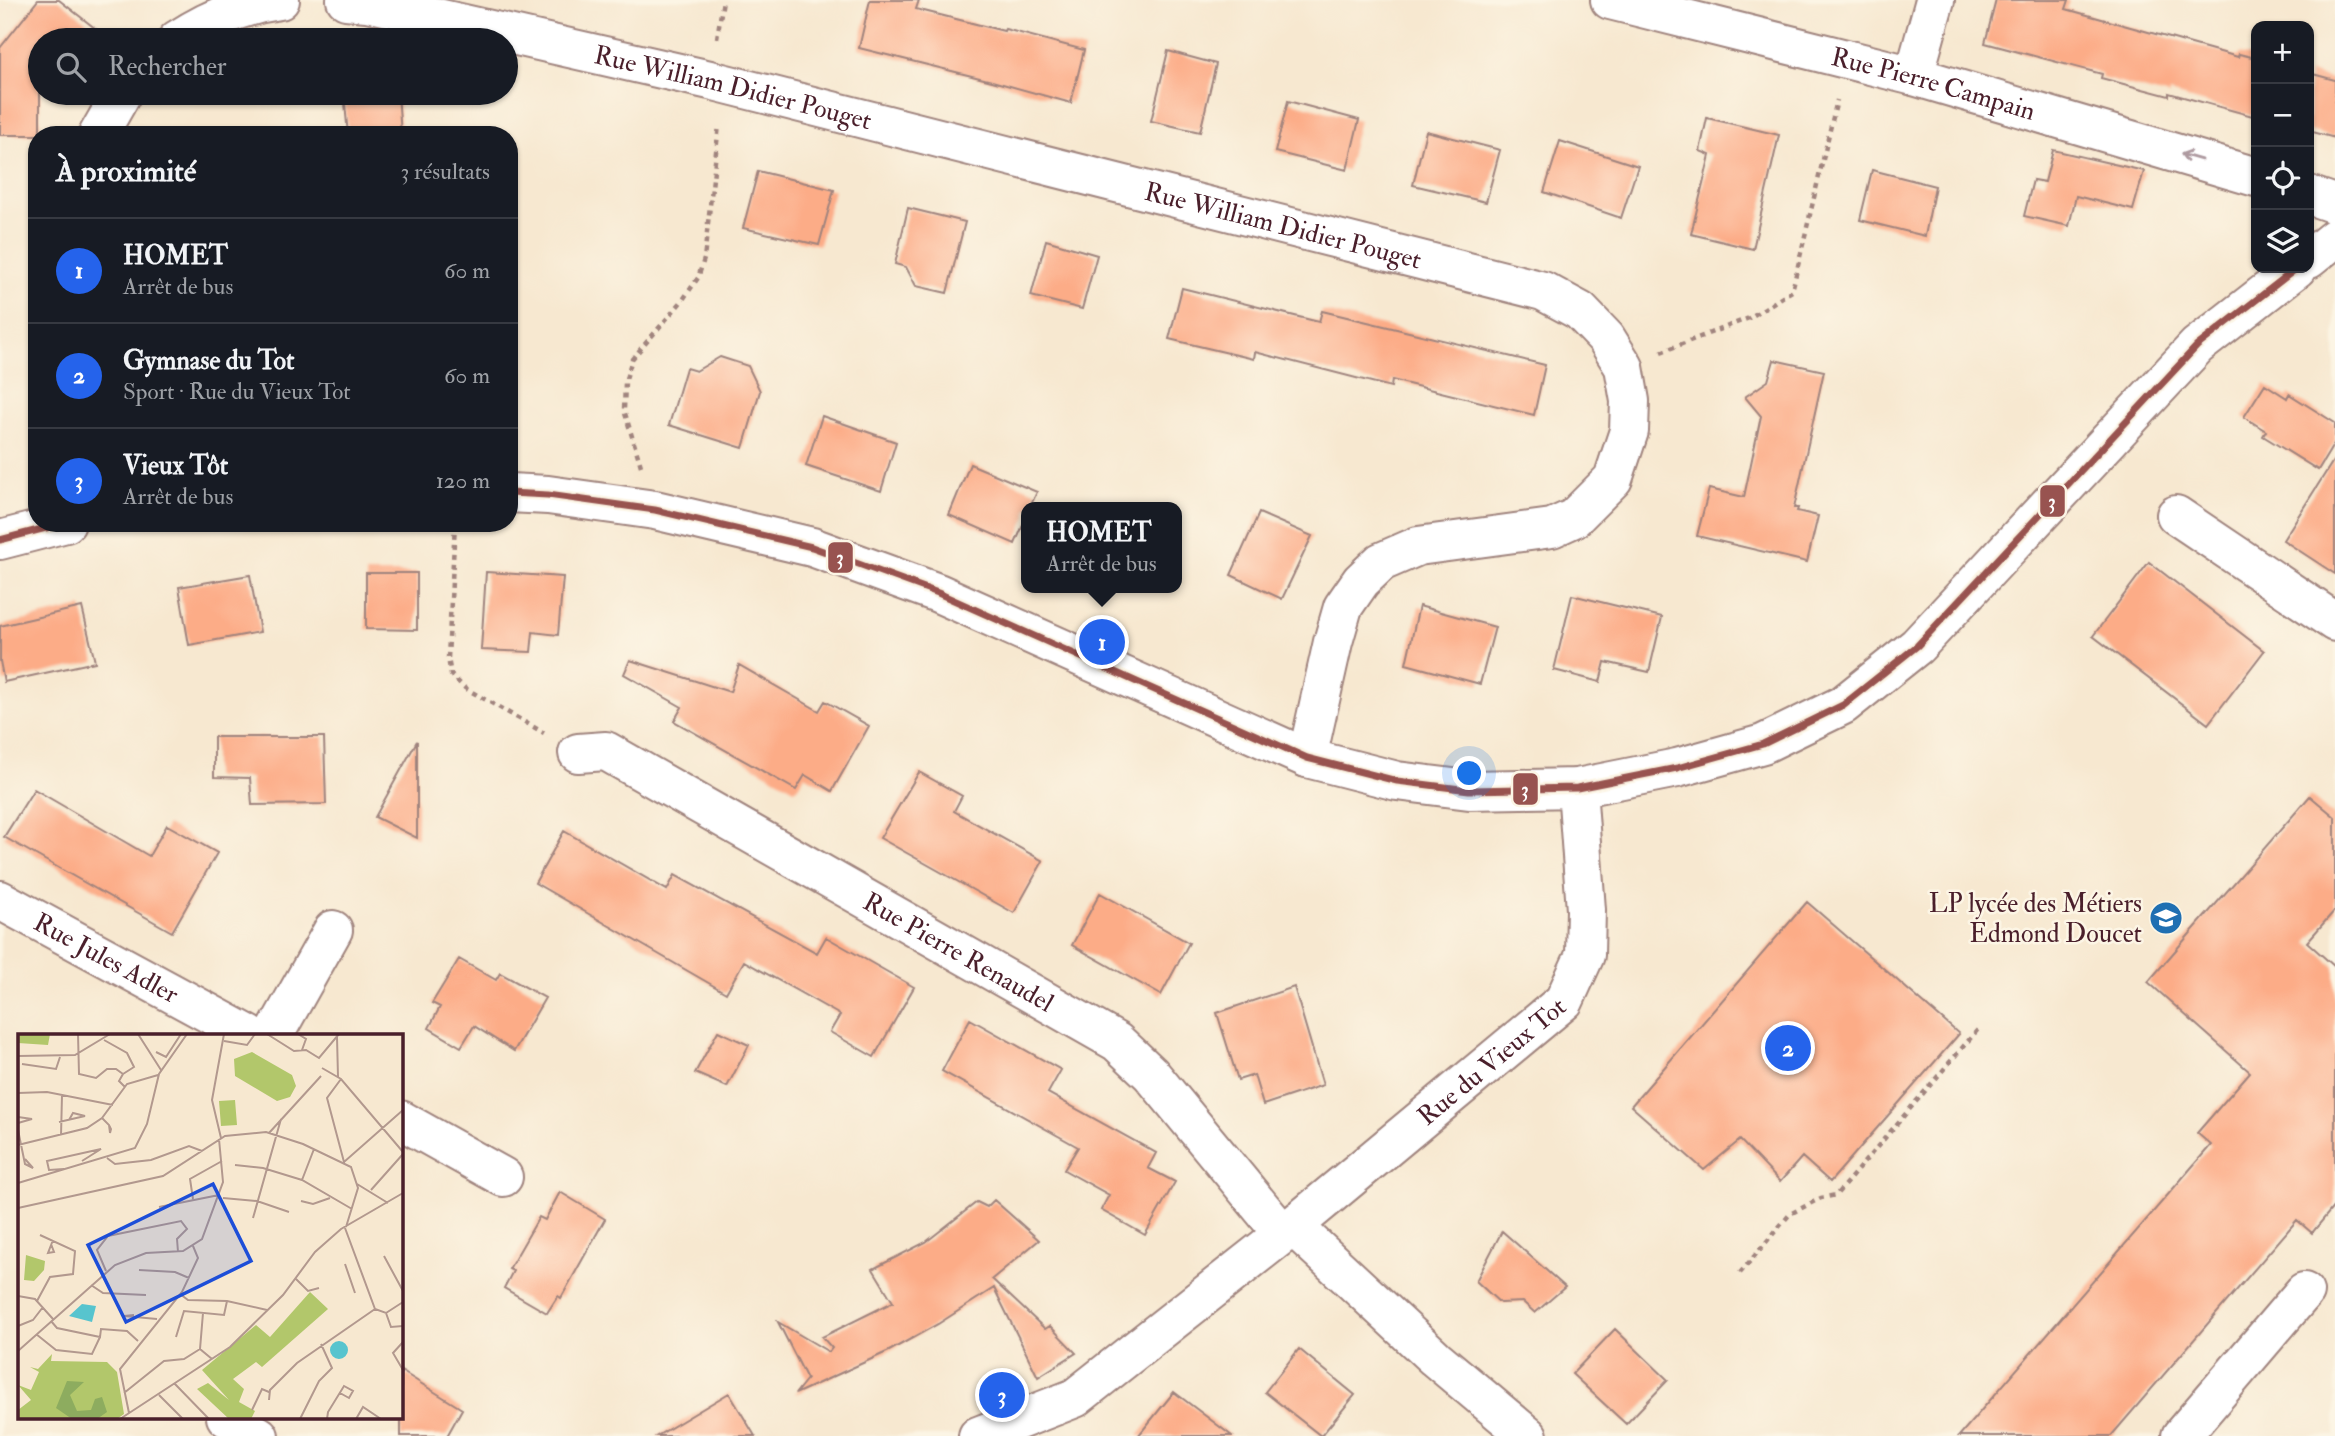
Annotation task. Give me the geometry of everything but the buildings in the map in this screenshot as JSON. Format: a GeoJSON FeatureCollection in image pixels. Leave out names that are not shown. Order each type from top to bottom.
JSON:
{"type":"FeatureCollection","features":[{"type":"Feature","properties":{"kind":"street"},"geometry":{"type":"LineString","coordinates":[[196,28],[256,3],[280,0]]}},
{"type":"Feature","properties":{"kind":"street","name":"Rue William Didier Pouget"},"geometry":{"type":"LineString","coordinates":[[346,0],[367,2],[481,28]]}},
{"type":"Feature","properties":{"kind":"street","name":"Rue Pierre Campain"},"geometry":{"type":"LineString","coordinates":[[1610,0],[1914,76],[2251,176]]}},
{"type":"Feature","properties":{"kind":"street"},"geometry":{"type":"LineString","coordinates":[[1914,76],[1935,0]]}},
{"type":"Feature","properties":{"kind":"street","name":"Rue William Didier Pouget"},"geometry":{"type":"LineString","coordinates":[[518,36],[710,80],[1543,291],[1580,311],[1606,338],[1624,367],[1629,401],[1629,431],[1613,479],[1574,518],[1552,528],[1418,546],[1381,562],[1361,581],[1343,607],[1307,758]]}},
{"type":"Feature","properties":{"kind":"street"},"geometry":{"type":"LineString","coordinates":[[103,126],[115,105]]}},
{"type":"Feature","properties":{"kind":"street"},"geometry":{"type":"LineString","coordinates":[[2314,197],[2335,204]]}},
{"type":"Feature","properties":{"kind":"street"},"geometry":{"type":"LineString","coordinates":[[2314,255],[2335,238]]}},
{"type":"Feature","properties":{"kind":"street"},"geometry":{"type":"LineString","coordinates":[[518,493],[655,510],[812,547],[938,593],[1307,758],[1352,771],[1397,781],[1469,790],[1577,788],[1677,768],[1763,744],[1843,705],[1917,646],[2197,346],[2291,273]]}},
{"type":"Feature","properties":{"kind":"street"},"geometry":{"type":"LineString","coordinates":[[2176,515],[2335,622]]}},
{"type":"Feature","properties":{"kind":"street"},"geometry":{"type":"LineString","coordinates":[[0,540],[31,532]]}},
{"type":"Feature","properties":{"kind":"street","name":"Rue Pierre Renaudel"},"geometry":{"type":"LineString","coordinates":[[578,753],[606,751],[1117,1042],[1151,1074],[1288,1229]]}},
{"type":"Feature","properties":{"kind":"street","name":"Rue du Vieux Tot"},"geometry":{"type":"LineString","coordinates":[[978,1436],[1026,1427],[1075,1398],[1288,1229],[1564,1001],[1585,955],[1586,910],[1577,788]]}},
{"type":"Feature","properties":{"kind":"street","name":"Rue Jules Adler"},"geometry":{"type":"LineString","coordinates":[[0,900],[247,1034]]}},
{"type":"Feature","properties":{"kind":"street"},"geometry":{"type":"LineString","coordinates":[[275,1034],[333,930]]}},
{"type":"Feature","properties":{"kind":"street"},"geometry":{"type":"LineString","coordinates":[[402,1121],[503,1177]]}},
{"type":"Feature","properties":{"kind":"street"},"geometry":{"type":"LineString","coordinates":[[1288,1229],[1528,1436]]}},
{"type":"Feature","properties":{"kind":"street"},"geometry":{"type":"LineString","coordinates":[[2181,1436],[2304,1292]]}},
{"type":"Feature","properties":{"kind":"street"},"geometry":{"type":"LineString","coordinates":[[228,1418],[259,1436]]}},
{"type":"Feature","properties":{"kind":"path"},"geometry":{"type":"LineString","coordinates":[[655,510],[624,410],[625,382],[632,359],[682,301],[698,278],[704,259],[720,113],[710,80],[723,0]]}},
{"type":"Feature","properties":{"kind":"path"},"geometry":{"type":"LineString","coordinates":[[1624,367],[1749,318],[1792,291],[1833,116]]}},
{"type":"Feature","properties":{"kind":"path"},"geometry":{"type":"LineString","coordinates":[[455,532],[448,658],[451,675],[465,688],[578,753]]}},
{"type":"Feature","properties":{"kind":"path"},"geometry":{"type":"LineString","coordinates":[[1740,1273],[1790,1214],[1821,1198],[1836,1195],[1980,1027]]}},
{"type":"Feature","properties":{"kind":"transit line","name":"3"},"geometry":{"type":"LineString","coordinates":[[518,493],[655,510],[812,547],[938,593],[1307,758],[1397,781],[1469,790],[1577,788],[1677,768],[1763,744],[1843,705],[1917,646],[2197,346],[2291,273]]}},
{"type":"Feature","properties":{"kind":"transit line","name":"3"},"geometry":{"type":"LineString","coordinates":[[0,540],[31,532]]}},
{"type":"Feature","properties":{"kind":"place","name":"HOMET"},"geometry":{"type":"Point","coordinates":[1102,642]}},
{"type":"Feature","properties":{"kind":"place","name":"LP lycée des Métiers Edmond Doucet"},"geometry":{"type":"Point","coordinates":[2166,918]}},
{"type":"Feature","properties":{"kind":"place","name":"Gymnase du Tot"},"geometry":{"type":"Point","coordinates":[1788,1048]}},
{"type":"Feature","properties":{"kind":"place","name":"Vieux Tôt"},"geometry":{"type":"Point","coordinates":[1002,1395]}}]}
